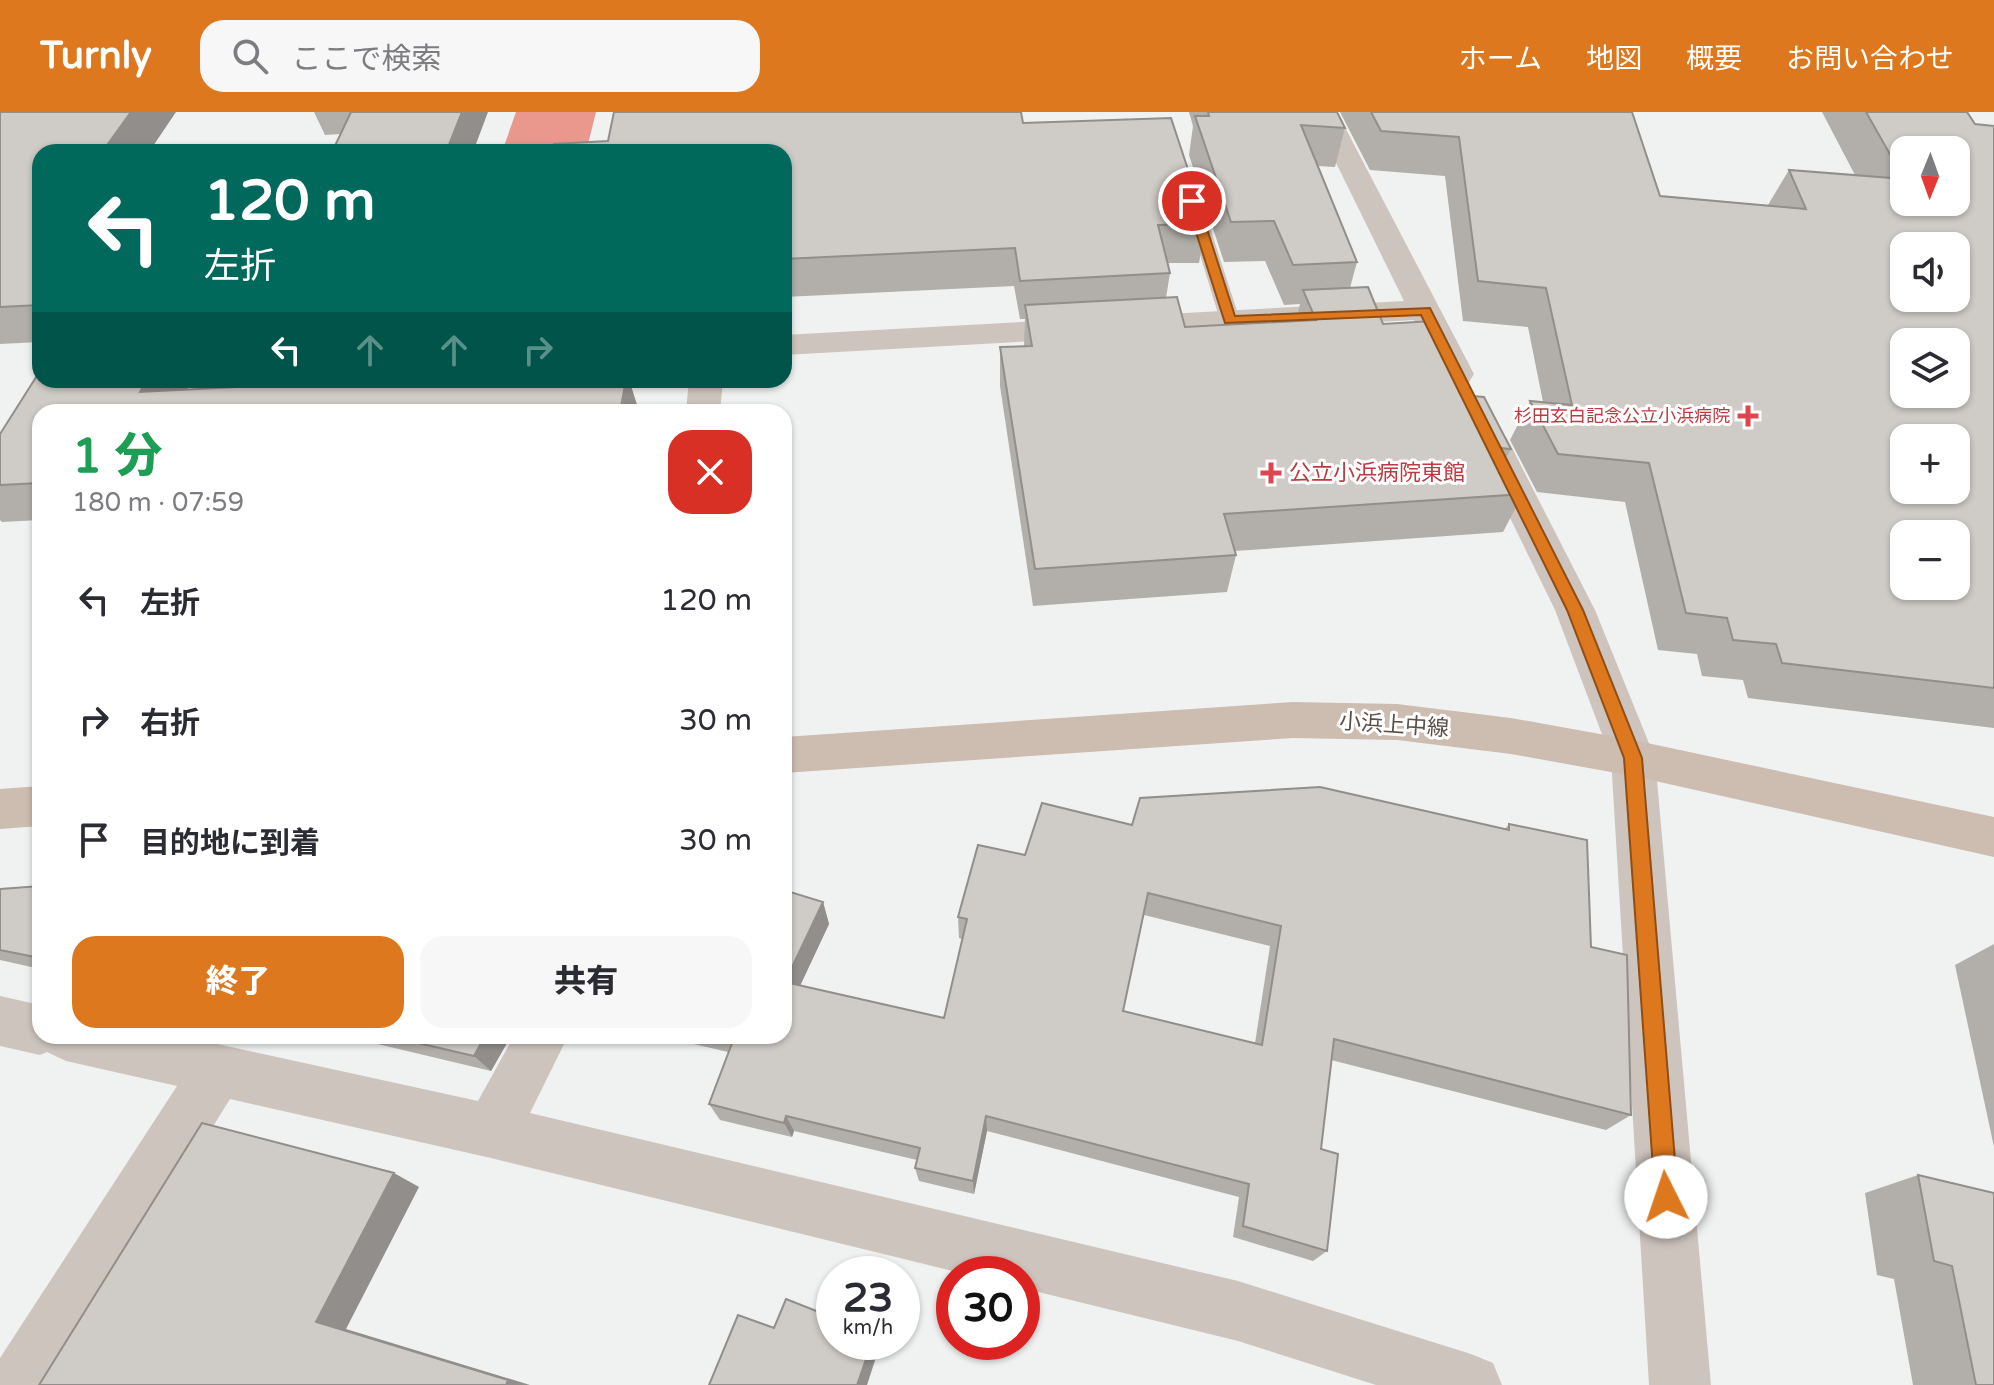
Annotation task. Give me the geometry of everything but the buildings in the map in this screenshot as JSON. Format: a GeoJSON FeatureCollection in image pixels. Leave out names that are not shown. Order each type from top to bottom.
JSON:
{"type":"FeatureCollection","features":[{"type":"Feature","properties":{"kind":"main road","name":"小浜上中線"},"geometry":{"type":"LineString","coordinates":[[792,754],[1293,720],[1397,722],[1511,736],[1633,758],[1994,837]]}},
{"type":"Feature","properties":{"kind":"main road"},"geometry":{"type":"LineString","coordinates":[[0,809],[32,807]]}},
{"type":"Feature","properties":{"kind":"street"},"geometry":{"type":"LineString","coordinates":[[1324,112],[1575,610],[1633,758],[1680,1385]]}},
{"type":"Feature","properties":{"kind":"street"},"geometry":{"type":"LineString","coordinates":[[792,345],[1426,310]]}},
{"type":"Feature","properties":{"kind":"street"},"geometry":{"type":"LineString","coordinates":[[0,1021],[32,1028]]}},
{"type":"Feature","properties":{"kind":"street"},"geometry":{"type":"LineString","coordinates":[[102,1044],[491,1131],[1238,1311],[1471,1385]]}},
{"type":"Feature","properties":{"kind":"street"},"geometry":{"type":"LineString","coordinates":[[491,1131],[538,1044]]}},
{"type":"Feature","properties":{"kind":"street"},"geometry":{"type":"LineString","coordinates":[[18,1385],[218,1070]]}},
{"type":"Feature","properties":{"kind":"lane"},"geometry":{"type":"LineString","coordinates":[[1187,186],[1230,320]]}},
{"type":"Feature","properties":{"kind":"shaded area"},"geometry":{"type":"Polygon","coordinates":[[[516,112],[596,112],[588,144],[505,144],[516,112]]]}},
{"type":"Feature","properties":{"kind":"place","name":"杉田玄白記念公立小浜病院"},"geometry":{"type":"Point","coordinates":[1748,416]}},
{"type":"Feature","properties":{"kind":"place","name":"公立小浜病院東館"},"geometry":{"type":"Point","coordinates":[1271,473]}},
{"type":"Feature","properties":{"kind":"route"},"geometry":{"type":"LineString","coordinates":[[1192,201],[1230,320],[1426,310],[1575,610],[1633,758],[1666,1197]]}}]}
